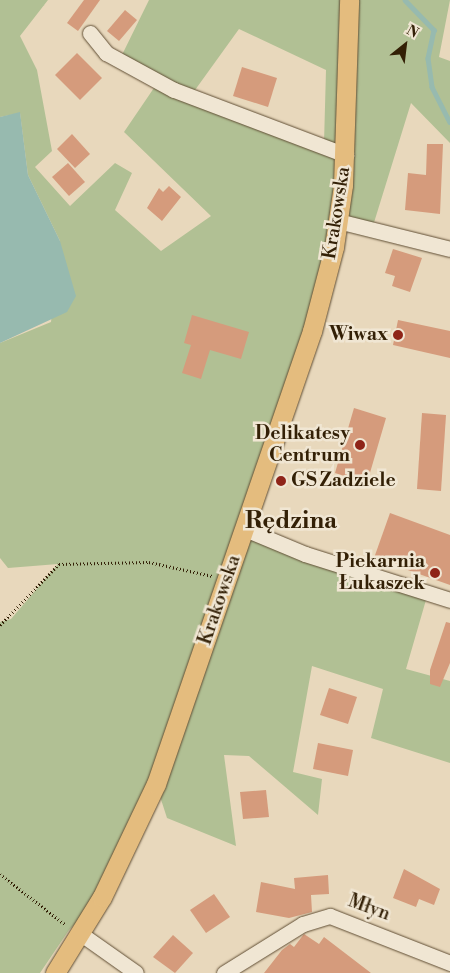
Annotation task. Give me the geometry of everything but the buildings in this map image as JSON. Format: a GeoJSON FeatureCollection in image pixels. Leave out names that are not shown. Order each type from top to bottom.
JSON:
{"type":"FeatureCollection","features":[{"type":"Feature","properties":{"kind":"main road","name":"Krakowska"},"geometry":{"type":"LineString","coordinates":[[55,973],[81,934],[122,858],[156,784],[312,331],[338,221],[346,155],[349,0]]}},
{"type":"Feature","properties":{"kind":"street"},"geometry":{"type":"LineString","coordinates":[[90,33],[106,53],[174,90],[346,155]]}},
{"type":"Feature","properties":{"kind":"street"},"geometry":{"type":"LineString","coordinates":[[338,221],[450,249]]}},
{"type":"Feature","properties":{"kind":"street"},"geometry":{"type":"LineString","coordinates":[[245,529],[305,554],[450,600]]}},
{"type":"Feature","properties":{"kind":"street","name":"Młyn"},"geometry":{"type":"LineString","coordinates":[[224,973],[303,924],[330,916],[450,963]]}},
{"type":"Feature","properties":{"kind":"street"},"geometry":{"type":"LineString","coordinates":[[81,934],[136,973]]}},
{"type":"Feature","properties":{"kind":"path"},"geometry":{"type":"LineString","coordinates":[[0,625],[59,564],[150,562],[228,579]]}},
{"type":"Feature","properties":{"kind":"path"},"geometry":{"type":"LineString","coordinates":[[0,874],[81,934]]}},
{"type":"Feature","properties":{"kind":"green space"},"geometry":{"type":"Polygon","coordinates":[[[0,0],[48,0],[20,36],[37,70],[52,151],[35,167],[70,206],[115,163],[132,173],[115,210],[161,251],[211,216],[124,132],[158,82],[119,61],[149,0],[450,0],[439,57],[450,61],[450,143],[411,103],[372,229],[338,221],[245,529],[428,593],[406,669],[450,681],[450,763],[371,738],[383,689],[312,666],[293,772],[322,779],[318,815],[249,756],[224,755],[236,846],[167,818],[156,784],[102,897],[69,930],[40,973],[0,973],[0,622],[11,619],[58,564],[8,568],[0,558],[0,343],[51,322],[60,241],[28,175],[20,113],[0,117],[0,0]],[[239,29],[190,97],[324,143],[326,70],[239,29]]]}},
{"type":"Feature","properties":{"kind":"water"},"geometry":{"type":"Polygon","coordinates":[[[20,112],[28,175],[60,241],[76,296],[67,312],[0,343],[0,117],[20,112]]]}},
{"type":"Feature","properties":{"kind":"waterway"},"geometry":{"type":"LineString","coordinates":[[405,0],[434,30],[428,58],[432,87],[450,122]]}},
{"type":"Feature","properties":{"kind":"place","name":"Wiwax"},"geometry":{"type":"Point","coordinates":[398,335]}},
{"type":"Feature","properties":{"kind":"place","name":"Delikatesy Centrum"},"geometry":{"type":"Point","coordinates":[360,445]}},
{"type":"Feature","properties":{"kind":"place","name":"GS Zadziele"},"geometry":{"type":"Point","coordinates":[281,481]}},
{"type":"Feature","properties":{"kind":"place","name":"Piekarnia Łukaszek"},"geometry":{"type":"Point","coordinates":[435,573]}},
{"type":"Feature","properties":{"kind":"district","name":"Rędzina"},"geometry":{"type":"Point","coordinates":[291,522]}}]}
